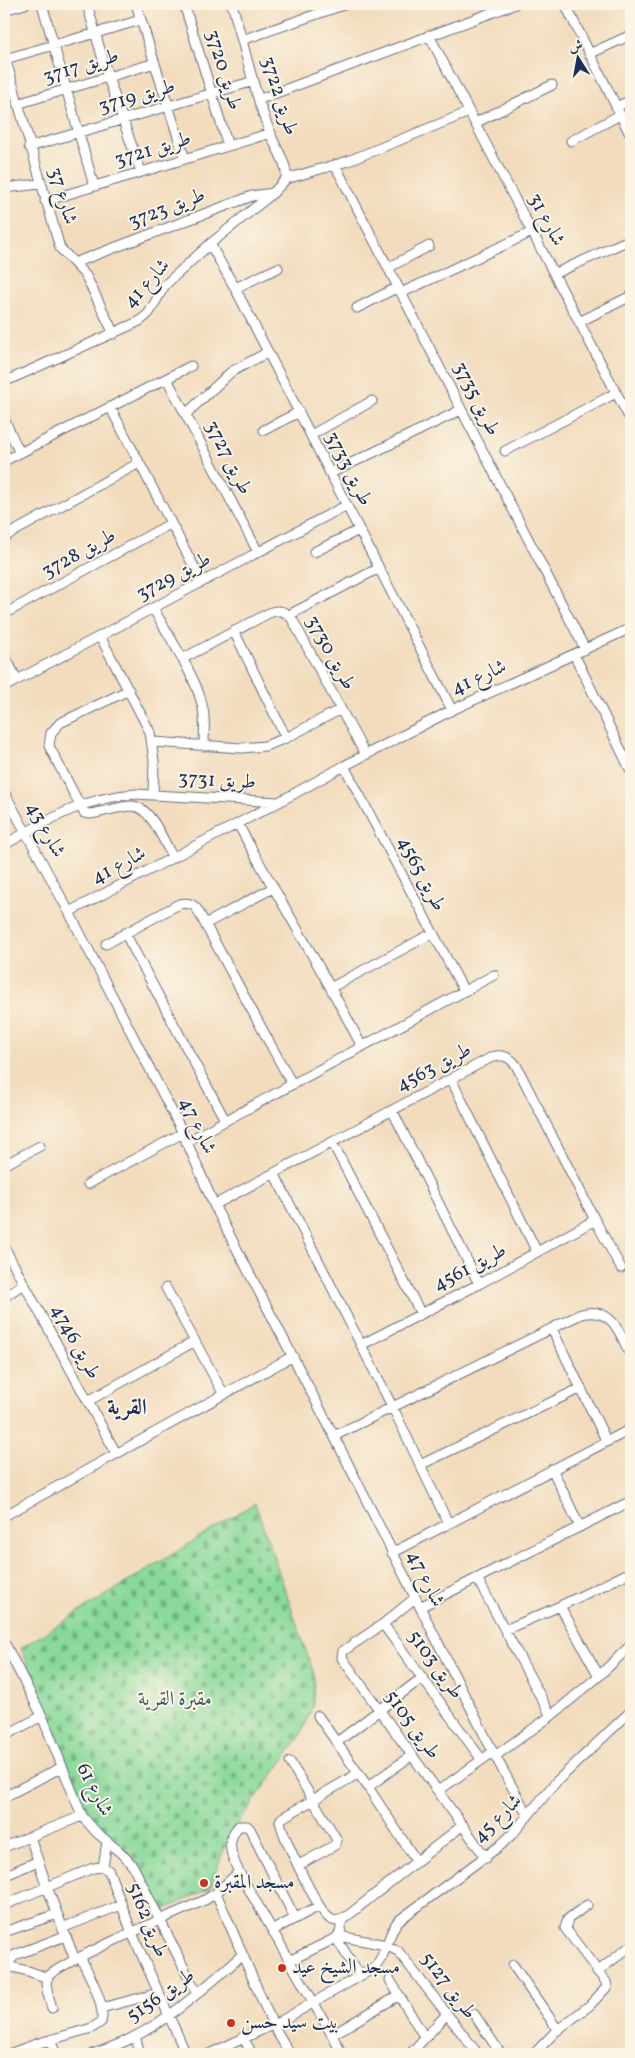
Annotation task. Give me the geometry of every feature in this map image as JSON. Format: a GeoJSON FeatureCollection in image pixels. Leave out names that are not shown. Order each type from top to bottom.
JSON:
{"type":"FeatureCollection","features":[{"type":"Feature","properties":{"kind":"street"},"geometry":{"type":"LineString","coordinates":[[4,10],[25,4]]}},
{"type":"Feature","properties":{"kind":"street"},"geometry":{"type":"LineString","coordinates":[[42,4],[94,186]]}},
{"type":"Feature","properties":{"kind":"street"},"geometry":{"type":"LineString","coordinates":[[87,4],[108,77],[141,172]]}},
{"type":"Feature","properties":{"kind":"street"},"geometry":{"type":"LineString","coordinates":[[136,4],[185,159]]}},
{"type":"Feature","properties":{"kind":"street","name":"طريق 3720"},"geometry":{"type":"LineString","coordinates":[[184,4],[228,146]]}},
{"type":"Feature","properties":{"kind":"street","name":"طريق 3722"},"geometry":{"type":"LineString","coordinates":[[232,4],[271,133],[286,169],[286,179]]}},
{"type":"Feature","properties":{"kind":"street"},"geometry":{"type":"LineString","coordinates":[[242,40],[346,4]]}},
{"type":"Feature","properties":{"kind":"street"},"geometry":{"type":"LineString","coordinates":[[260,99],[429,35],[498,6],[514,4]]}},
{"type":"Feature","properties":{"kind":"street"},"geometry":{"type":"LineString","coordinates":[[565,4],[631,136]]}},
{"type":"Feature","properties":{"kind":"street"},"geometry":{"type":"LineString","coordinates":[[4,57],[141,20]]}},
{"type":"Feature","properties":{"kind":"street"},"geometry":{"type":"LineString","coordinates":[[589,54],[631,34]]}},
{"type":"Feature","properties":{"kind":"street","name":"شارع 31"},"geometry":{"type":"LineString","coordinates":[[429,35],[631,421]]}},
{"type":"Feature","properties":{"kind":"street","name":"شارع 37"},"geometry":{"type":"LineString","coordinates":[[4,57],[6,74],[17,104],[60,248],[68,259],[74,262],[86,276],[114,334]]}},
{"type":"Feature","properties":{"kind":"street","name":"طريق 3717"},"geometry":{"type":"LineString","coordinates":[[17,104],[155,63]]}},
{"type":"Feature","properties":{"kind":"street","name":"طريق 3719"},"geometry":{"type":"LineString","coordinates":[[29,147],[254,81]]}},
{"type":"Feature","properties":{"kind":"street"},"geometry":{"type":"LineString","coordinates":[[475,123],[552,85]]}},
{"type":"Feature","properties":{"kind":"street"},"geometry":{"type":"LineString","coordinates":[[571,141],[618,111],[631,100]]}},
{"type":"Feature","properties":{"kind":"street"},"geometry":{"type":"LineString","coordinates":[[273,193],[286,179],[335,165],[469,112]]}},
{"type":"Feature","properties":{"kind":"street","name":"طريق 3721"},"geometry":{"type":"LineString","coordinates":[[45,201],[271,133]]}},
{"type":"Feature","properties":{"kind":"street","name":"طريق 3735"},"geometry":{"type":"LineString","coordinates":[[335,165],[585,649]]}},
{"type":"Feature","properties":{"kind":"street"},"geometry":{"type":"LineString","coordinates":[[4,188],[40,184]]}},
{"type":"Feature","properties":{"kind":"street","name":"شارع 41"},"geometry":{"type":"LineString","coordinates":[[4,382],[114,334],[145,318],[166,285],[210,244],[273,193]]}},
{"type":"Feature","properties":{"kind":"street","name":"طريق 3723"},"geometry":{"type":"LineString","coordinates":[[74,262],[252,196],[273,193]]}},
{"type":"Feature","properties":{"kind":"street"},"geometry":{"type":"LineString","coordinates":[[357,308],[532,232]]}},
{"type":"Feature","properties":{"kind":"street"},"geometry":{"type":"LineString","coordinates":[[554,274],[631,238]]}},
{"type":"Feature","properties":{"kind":"street","name":"طريق 3733"},"geometry":{"type":"LineString","coordinates":[[210,244],[235,288],[452,710]]}},
{"type":"Feature","properties":{"kind":"street"},"geometry":{"type":"LineString","coordinates":[[388,268],[429,246]]}},
{"type":"Feature","properties":{"kind":"street"},"geometry":{"type":"LineString","coordinates":[[235,288],[278,268]]}},
{"type":"Feature","properties":{"kind":"street"},"geometry":{"type":"LineString","coordinates":[[579,322],[631,296]]}},
{"type":"Feature","properties":{"kind":"street"},"geometry":{"type":"LineString","coordinates":[[186,414],[231,372],[268,352]]}},
{"type":"Feature","properties":{"kind":"street"},"geometry":{"type":"LineString","coordinates":[[4,461],[191,366]]}},
{"type":"Feature","properties":{"kind":"street","name":"طريق 3727"},"geometry":{"type":"LineString","coordinates":[[167,379],[258,552]]}},
{"type":"Feature","properties":{"kind":"street"},"geometry":{"type":"LineString","coordinates":[[506,451],[616,393]]}},
{"type":"Feature","properties":{"kind":"street"},"geometry":{"type":"LineString","coordinates":[[311,435],[372,401]]}},
{"type":"Feature","properties":{"kind":"street"},"geometry":{"type":"LineString","coordinates":[[110,408],[202,582]]}},
{"type":"Feature","properties":{"kind":"street"},"geometry":{"type":"LineString","coordinates":[[331,473],[461,410]]}},
{"type":"Feature","properties":{"kind":"street"},"geometry":{"type":"LineString","coordinates":[[264,430],[299,412]]}},
{"type":"Feature","properties":{"kind":"street"},"geometry":{"type":"LineString","coordinates":[[4,419],[20,453]]}},
{"type":"Feature","properties":{"kind":"street"},"geometry":{"type":"LineString","coordinates":[[4,537],[139,463]]}},
{"type":"Feature","properties":{"kind":"street","name":"طريق 3729"},"geometry":{"type":"LineString","coordinates":[[4,687],[347,505]]}},
{"type":"Feature","properties":{"kind":"street","name":"طريق 3728"},"geometry":{"type":"LineString","coordinates":[[4,614],[170,524]]}},
{"type":"Feature","properties":{"kind":"street"},"geometry":{"type":"LineString","coordinates":[[314,552],[360,530]]}},
{"type":"Feature","properties":{"kind":"street"},"geometry":{"type":"LineString","coordinates":[[289,615],[379,568]]}},
{"type":"Feature","properties":{"kind":"street"},"geometry":{"type":"LineString","coordinates":[[153,608],[182,660],[202,702],[204,746]]}},
{"type":"Feature","properties":{"kind":"street","name":"طريق 3730"},"geometry":{"type":"LineString","coordinates":[[182,660],[274,611],[285,612],[289,615],[365,754]]}},
{"type":"Feature","properties":{"kind":"street","name":"شارع 41"},"geometry":{"type":"LineString","coordinates":[[69,912],[346,769],[365,754],[452,710],[631,628]]}},
{"type":"Feature","properties":{"kind":"street"},"geometry":{"type":"LineString","coordinates":[[234,631],[286,738]]}},
{"type":"Feature","properties":{"kind":"street","name":"طريق 3731"},"geometry":{"type":"LineString","coordinates":[[100,636],[146,723],[153,742],[153,795]]}},
{"type":"Feature","properties":{"kind":"street"},"geometry":{"type":"LineString","coordinates":[[4,654],[18,680]]}},
{"type":"Feature","properties":{"kind":"street"},"geometry":{"type":"LineString","coordinates":[[574,654],[631,771]]}},
{"type":"Feature","properties":{"kind":"street"},"geometry":{"type":"LineString","coordinates":[[128,690],[60,723],[51,733],[50,746],[84,812],[90,814],[134,806],[144,809],[173,858]]}},
{"type":"Feature","properties":{"kind":"street","name":"طريق 3730"},"geometry":{"type":"LineString","coordinates":[[153,742],[254,748],[286,738],[341,709]]}},
{"type":"Feature","properties":{"kind":"street","name":"طريق 4565"},"geometry":{"type":"LineString","coordinates":[[346,769],[464,991]]}},
{"type":"Feature","properties":{"kind":"street","name":"شارع 43"},"geometry":{"type":"LineString","coordinates":[[4,792],[69,912]]}},
{"type":"Feature","properties":{"kind":"street","name":"طريق 3731"},"geometry":{"type":"LineString","coordinates":[[4,845],[79,805],[116,795],[153,795],[279,802]]}},
{"type":"Feature","properties":{"kind":"street"},"geometry":{"type":"LineString","coordinates":[[238,824],[273,888],[332,987],[362,1047]]}},
{"type":"Feature","properties":{"kind":"street"},"geometry":{"type":"LineString","coordinates":[[205,924],[273,888]]}},
{"type":"Feature","properties":{"kind":"street"},"geometry":{"type":"LineString","coordinates":[[106,944],[179,904],[187,902],[196,908],[292,1084]]}},
{"type":"Feature","properties":{"kind":"street","name":"شارع 47"},"geometry":{"type":"LineString","coordinates":[[69,912],[184,1138],[214,1205],[334,1436],[494,1754],[528,1816]]}},
{"type":"Feature","properties":{"kind":"street"},"geometry":{"type":"LineString","coordinates":[[125,933],[225,1120]]}},
{"type":"Feature","properties":{"kind":"street"},"geometry":{"type":"LineString","coordinates":[[332,987],[433,933]]}},
{"type":"Feature","properties":{"kind":"street"},"geometry":{"type":"LineString","coordinates":[[88,1184],[225,1120],[494,975]]}},
{"type":"Feature","properties":{"kind":"street","name":"طريق 4563"},"geometry":{"type":"LineString","coordinates":[[214,1205],[498,1055],[506,1056],[512,1059],[621,1268]]}},
{"type":"Feature","properties":{"kind":"street"},"geometry":{"type":"LineString","coordinates":[[451,1079],[537,1252]]}},
{"type":"Feature","properties":{"kind":"street"},"geometry":{"type":"LineString","coordinates":[[392,1110],[479,1284]]}},
{"type":"Feature","properties":{"kind":"street"},"geometry":{"type":"LineString","coordinates":[[332,1142],[421,1314]]}},
{"type":"Feature","properties":{"kind":"street"},"geometry":{"type":"LineString","coordinates":[[4,1165],[40,1146]]}},
{"type":"Feature","properties":{"kind":"street"},"geometry":{"type":"LineString","coordinates":[[274,1173],[393,1408],[448,1523]]}},
{"type":"Feature","properties":{"kind":"street","name":"طريق 4561"},"geometry":{"type":"LineString","coordinates":[[361,1345],[479,1284],[595,1220]]}},
{"type":"Feature","properties":{"kind":"street","name":"طريق 4746"},"geometry":{"type":"LineString","coordinates":[[4,1248],[116,1453]]}},
{"type":"Feature","properties":{"kind":"street"},"geometry":{"type":"LineString","coordinates":[[4,1298],[24,1284]]}},
{"type":"Feature","properties":{"kind":"street"},"geometry":{"type":"LineString","coordinates":[[166,1288],[224,1395]]}},
{"type":"Feature","properties":{"kind":"street"},"geometry":{"type":"LineString","coordinates":[[334,1436],[581,1314],[595,1312],[602,1314],[613,1323],[631,1356]]}},
{"type":"Feature","properties":{"kind":"street"},"geometry":{"type":"LineString","coordinates":[[552,1329],[606,1440]]}},
{"type":"Feature","properties":{"kind":"street"},"geometry":{"type":"LineString","coordinates":[[88,1401],[195,1341]]}},
{"type":"Feature","properties":{"kind":"street"},"geometry":{"type":"LineString","coordinates":[[4,1516],[293,1356]]}},
{"type":"Feature","properties":{"kind":"street"},"geometry":{"type":"LineString","coordinates":[[420,1465],[581,1388]]}},
{"type":"Feature","properties":{"kind":"street"},"geometry":{"type":"LineString","coordinates":[[392,1553],[631,1428]]}},
{"type":"Feature","properties":{"kind":"street"},"geometry":{"type":"LineString","coordinates":[[552,1468],[580,1526]]}},
{"type":"Feature","properties":{"kind":"street"},"geometry":{"type":"LineString","coordinates":[[420,1607],[631,1501]]}},
{"type":"Feature","properties":{"kind":"street"},"geometry":{"type":"LineString","coordinates":[[505,1630],[631,1572]]}},
{"type":"Feature","properties":{"kind":"street"},"geometry":{"type":"LineString","coordinates":[[476,1578],[551,1716]]}},
{"type":"Feature","properties":{"kind":"street","name":"طريق 5103"},"geometry":{"type":"LineString","coordinates":[[415,1598],[383,1624],[482,1760]]}},
{"type":"Feature","properties":{"kind":"street"},"geometry":{"type":"LineString","coordinates":[[560,1606],[599,1676]]}},
{"type":"Feature","properties":{"kind":"street","name":"طريق 5105"},"geometry":{"type":"LineString","coordinates":[[383,1624],[343,1651],[342,1658],[486,1858]]}},
{"type":"Feature","properties":{"kind":"street","name":"شارع 61"},"geometry":{"type":"LineString","coordinates":[[4,1642],[42,1716],[82,1816],[132,1866],[197,1994]]}},
{"type":"Feature","properties":{"kind":"street"},"geometry":{"type":"LineString","coordinates":[[438,1791],[551,1716],[599,1676],[631,1645]]}},
{"type":"Feature","properties":{"kind":"street"},"geometry":{"type":"LineString","coordinates":[[337,1742],[422,1678]]}},
{"type":"Feature","properties":{"kind":"street","name":"شارع 45"},"geometry":{"type":"LineString","coordinates":[[209,2054],[314,2004],[379,1962],[391,1932],[398,1921],[419,1904],[486,1858],[508,1838],[556,1782],[631,1711]]}},
{"type":"Feature","properties":{"kind":"street"},"geometry":{"type":"LineString","coordinates":[[4,1736],[42,1716]]}},
{"type":"Feature","properties":{"kind":"street"},"geometry":{"type":"LineString","coordinates":[[318,1716],[359,1773],[417,1862]]}},
{"type":"Feature","properties":{"kind":"street"},"geometry":{"type":"LineString","coordinates":[[368,1787],[412,1755]]}},
{"type":"Feature","properties":{"kind":"street"},"geometry":{"type":"LineString","coordinates":[[290,1762],[336,1837],[337,1842],[333,1847],[299,1865]]}},
{"type":"Feature","properties":{"kind":"street"},"geometry":{"type":"LineString","coordinates":[[6,1796],[62,1767]]}},
{"type":"Feature","properties":{"kind":"street"},"geometry":{"type":"LineString","coordinates":[[342,1920],[331,1919],[319,1906],[280,1821],[282,1818],[359,1773]]}},
{"type":"Feature","properties":{"kind":"street"},"geometry":{"type":"LineString","coordinates":[[4,1847],[82,1816]]}},
{"type":"Feature","properties":{"kind":"street"},"geometry":{"type":"LineString","coordinates":[[295,1918],[250,1829],[243,1825],[237,1828],[230,1845],[230,1854],[342,2054]]}},
{"type":"Feature","properties":{"kind":"street"},"geometry":{"type":"LineString","coordinates":[[360,1976],[337,1937],[342,1920],[462,1825]]}},
{"type":"Feature","properties":{"kind":"street","name":"طريق 5156"},"geometry":{"type":"LineString","coordinates":[[9,2054],[95,2027],[102,2019],[101,2008],[92,1979],[77,1959],[63,1932],[30,1837]]}},
{"type":"Feature","properties":{"kind":"street"},"geometry":{"type":"LineString","coordinates":[[4,1905],[93,1868],[103,1867],[106,1842]]}},
{"type":"Feature","properties":{"kind":"street"},"geometry":{"type":"LineString","coordinates":[[4,1876],[38,1861]]}},
{"type":"Feature","properties":{"kind":"street","name":"طريق 5162"},"geometry":{"type":"LineString","coordinates":[[103,1867],[109,1872],[132,1933],[186,2054]]}},
{"type":"Feature","properties":{"kind":"street"},"geometry":{"type":"LineString","coordinates":[[52,2008],[47,1987],[50,1974],[77,1959],[216,1893],[239,1872]]}},
{"type":"Feature","properties":{"kind":"street"},"geometry":{"type":"LineString","coordinates":[[216,1893],[273,2025],[290,2054]]}},
{"type":"Feature","properties":{"kind":"street"},"geometry":{"type":"LineString","coordinates":[[4,1978],[11,1958],[15,1955],[121,1905]]}},
{"type":"Feature","properties":{"kind":"street"},"geometry":{"type":"LineString","coordinates":[[273,1930],[319,1906]]}},
{"type":"Feature","properties":{"kind":"street"},"geometry":{"type":"LineString","coordinates":[[534,2054],[558,2030],[590,2005],[607,1987],[606,1982],[565,1928],[568,1919],[588,1906]]}},
{"type":"Feature","properties":{"kind":"street"},"geometry":{"type":"LineString","coordinates":[[4,1932],[57,1914]]}},
{"type":"Feature","properties":{"kind":"street"},"geometry":{"type":"LineString","coordinates":[[291,1960],[337,1937],[386,1945]]}},
{"type":"Feature","properties":{"kind":"street","name":"طريق 5127"},"geometry":{"type":"LineString","coordinates":[[386,1945],[398,1950],[478,2054]]}},
{"type":"Feature","properties":{"kind":"street"},"geometry":{"type":"LineString","coordinates":[[597,1972],[628,1948]]}},
{"type":"Feature","properties":{"kind":"street"},"geometry":{"type":"LineString","coordinates":[[4,1954],[8,1966]]}},
{"type":"Feature","properties":{"kind":"street","name":"طريق 5156"},"geometry":{"type":"LineString","coordinates":[[92,2054],[109,2052],[169,2017],[242,1955]]}},
{"type":"Feature","properties":{"kind":"street"},"geometry":{"type":"LineString","coordinates":[[514,1965],[558,2030]]}},
{"type":"Feature","properties":{"kind":"street"},"geometry":{"type":"LineString","coordinates":[[8,1966],[48,1978]]}},
{"type":"Feature","properties":{"kind":"street"},"geometry":{"type":"LineString","coordinates":[[390,1980],[424,2038]]}},
{"type":"Feature","properties":{"kind":"street"},"geometry":{"type":"LineString","coordinates":[[101,2008],[159,1993]]}},
{"type":"Feature","properties":{"kind":"street"},"geometry":{"type":"LineString","coordinates":[[332,2035],[398,1996]]}},
{"type":"Feature","properties":{"kind":"street"},"geometry":{"type":"LineString","coordinates":[[410,2054],[447,2014]]}},
{"type":"Feature","properties":{"kind":"street"},"geometry":{"type":"LineString","coordinates":[[474,2014],[501,2054]]}},
{"type":"Feature","properties":{"kind":"street"},"geometry":{"type":"LineString","coordinates":[[135,2036],[140,2054]]}},
{"type":"Feature","properties":{"kind":"street"},"geometry":{"type":"LineString","coordinates":[[243,2037],[252,2054]]}},
{"type":"Feature","properties":{"kind":"street"},"geometry":{"type":"LineString","coordinates":[[50,2040],[56,2054]]}},
{"type":"Feature","properties":{"kind":"green space","name":"مقبرة القرية"},"geometry":{"type":"Polygon","coordinates":[[[255,1503],[314,1674],[313,1705],[300,1737],[242,1818],[231,1830],[210,1888],[162,1911],[140,1867],[125,1850],[90,1822],[21,1648],[255,1503]]]}},
{"type":"Feature","properties":{"kind":"place","name":"مسجد المقبرة"},"geometry":{"type":"Point","coordinates":[204,1883]}},
{"type":"Feature","properties":{"kind":"place","name":"مسجد الشيخ عيد"},"geometry":{"type":"Point","coordinates":[282,1968]}},
{"type":"Feature","properties":{"kind":"place","name":"بيت سيد حسن"},"geometry":{"type":"Point","coordinates":[231,2023]}},
{"type":"Feature","properties":{"kind":"district","name":"القرية"},"geometry":{"type":"Point","coordinates":[127,1408]}}]}
